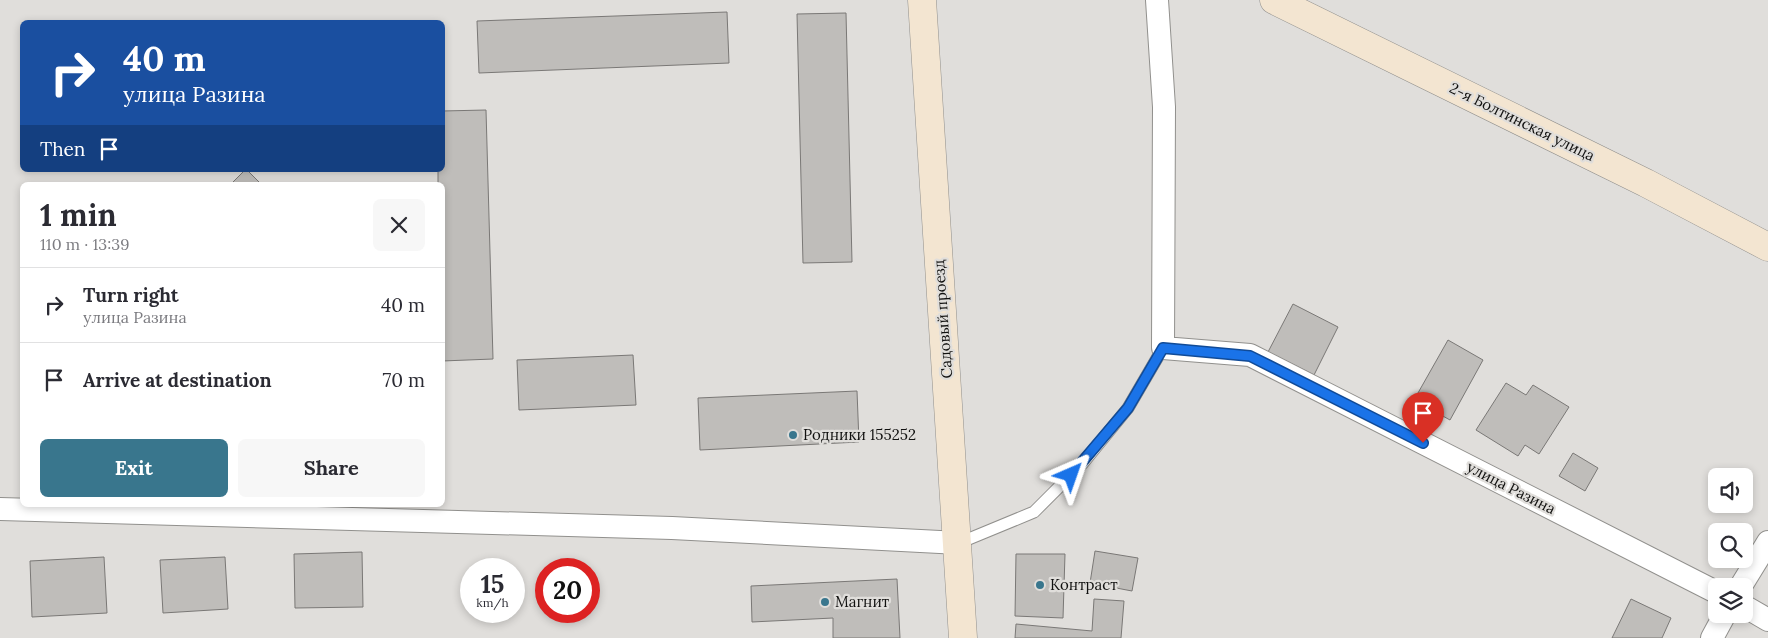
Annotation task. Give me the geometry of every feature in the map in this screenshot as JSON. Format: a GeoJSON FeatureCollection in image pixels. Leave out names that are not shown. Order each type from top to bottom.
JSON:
{"type":"FeatureCollection","features":[{"type":"Feature","properties":{"kind":"main road","name":"Садовый проезд"},"geometry":{"type":"LineString","coordinates":[[922,0],[963,638]]}},
{"type":"Feature","properties":{"kind":"main road","name":"2-я Болтинская улица"},"geometry":{"type":"LineString","coordinates":[[1274,0],[1646,183],[1768,246]]}},
{"type":"Feature","properties":{"kind":"street"},"geometry":{"type":"LineString","coordinates":[[1157,0],[1164,107],[1163,348]]}},
{"type":"Feature","properties":{"kind":"street","name":"улица Разина"},"geometry":{"type":"LineString","coordinates":[[1163,348],[1250,356],[1708,588]]}},
{"type":"Feature","properties":{"kind":"street"},"geometry":{"type":"LineString","coordinates":[[0,509],[663,528],[958,543]]}},
{"type":"Feature","properties":{"kind":"street"},"geometry":{"type":"LineString","coordinates":[[1746,578],[1768,542]]}},
{"type":"Feature","properties":{"kind":"street"},"geometry":{"type":"LineString","coordinates":[[1753,611],[1768,620]]}},
{"type":"Feature","properties":{"kind":"street"},"geometry":{"type":"LineString","coordinates":[[1712,638],[1720,623]]}},
{"type":"Feature","properties":{"kind":"lane"},"geometry":{"type":"LineString","coordinates":[[958,543],[1034,512],[1083,463],[1128,408],[1163,348]]}},
{"type":"Feature","properties":{"kind":"building"},"geometry":{"type":"Polygon","coordinates":[[[727,12],[729,63],[479,73],[477,21],[727,12]]]}},
{"type":"Feature","properties":{"kind":"building"},"geometry":{"type":"Polygon","coordinates":[[[846,13],[852,262],[803,263],[797,14],[846,13]]]}},
{"type":"Feature","properties":{"kind":"building"},"geometry":{"type":"Polygon","coordinates":[[[486,110],[493,359],[445,361],[445,182],[438,182],[438,172],[445,172],[445,111],[486,110]]]}},
{"type":"Feature","properties":{"kind":"building"},"geometry":{"type":"Polygon","coordinates":[[[243,172],[249,172],[259,182],[233,182],[243,172]]]}},
{"type":"Feature","properties":{"kind":"building"},"geometry":{"type":"Polygon","coordinates":[[[1293,304],[1338,327],[1314,375],[1268,352],[1293,304]]]}},
{"type":"Feature","properties":{"kind":"building"},"geometry":{"type":"Polygon","coordinates":[[[1448,340],[1483,360],[1450,420],[1414,400],[1448,340]]]}},
{"type":"Feature","properties":{"kind":"building"},"geometry":{"type":"Polygon","coordinates":[[[633,355],[636,405],[519,410],[517,360],[633,355]]]}},
{"type":"Feature","properties":{"kind":"building"},"geometry":{"type":"Polygon","coordinates":[[[1506,383],[1526,395],[1533,385],[1569,407],[1539,454],[1525,445],[1518,456],[1476,430],[1506,383]]]}},
{"type":"Feature","properties":{"kind":"building"},"geometry":{"type":"Polygon","coordinates":[[[857,391],[859,442],[700,450],[698,398],[857,391]]]}},
{"type":"Feature","properties":{"kind":"building"},"geometry":{"type":"Polygon","coordinates":[[[1573,453],[1598,468],[1585,491],[1559,476],[1573,453]]]}},
{"type":"Feature","properties":{"kind":"building"},"geometry":{"type":"Polygon","coordinates":[[[1095,551],[1138,558],[1132,591],[1090,583],[1095,551]]]}},
{"type":"Feature","properties":{"kind":"building"},"geometry":{"type":"Polygon","coordinates":[[[362,552],[363,607],[295,608],[294,554],[362,552]]]}},
{"type":"Feature","properties":{"kind":"building","name":"Контраст"},"geometry":{"type":"Polygon","coordinates":[[[1016,554],[1065,554],[1063,618],[1015,616],[1016,554]]]}},
{"type":"Feature","properties":{"kind":"building"},"geometry":{"type":"Polygon","coordinates":[[[104,557],[107,613],[32,617],[30,561],[104,557]]]}},
{"type":"Feature","properties":{"kind":"building"},"geometry":{"type":"Polygon","coordinates":[[[225,557],[228,609],[163,613],[160,560],[225,557]]]}},
{"type":"Feature","properties":{"kind":"building","name":"Магнит"},"geometry":{"type":"Polygon","coordinates":[[[897,579],[900,638],[833,638],[833,618],[752,622],[751,586],[897,579]]]}},
{"type":"Feature","properties":{"kind":"building"},"geometry":{"type":"Polygon","coordinates":[[[1094,599],[1124,601],[1121,638],[1015,638],[1016,624],[1092,631],[1094,599]]]}},
{"type":"Feature","properties":{"kind":"building"},"geometry":{"type":"Polygon","coordinates":[[[1631,599],[1671,618],[1662,638],[1612,638],[1631,599]]]}},
{"type":"Feature","properties":{"kind":"place","name":"Родники 155252"},"geometry":{"type":"Point","coordinates":[793,435]}},
{"type":"Feature","properties":{"kind":"place","name":"Контраст"},"geometry":{"type":"Point","coordinates":[1040,585]}},
{"type":"Feature","properties":{"kind":"place","name":"Магнит"},"geometry":{"type":"Point","coordinates":[825,602]}},
{"type":"Feature","properties":{"kind":"route"},"geometry":{"type":"LineString","coordinates":[[1071,475],[1128,408],[1163,348],[1250,356],[1423,443]]}}]}
